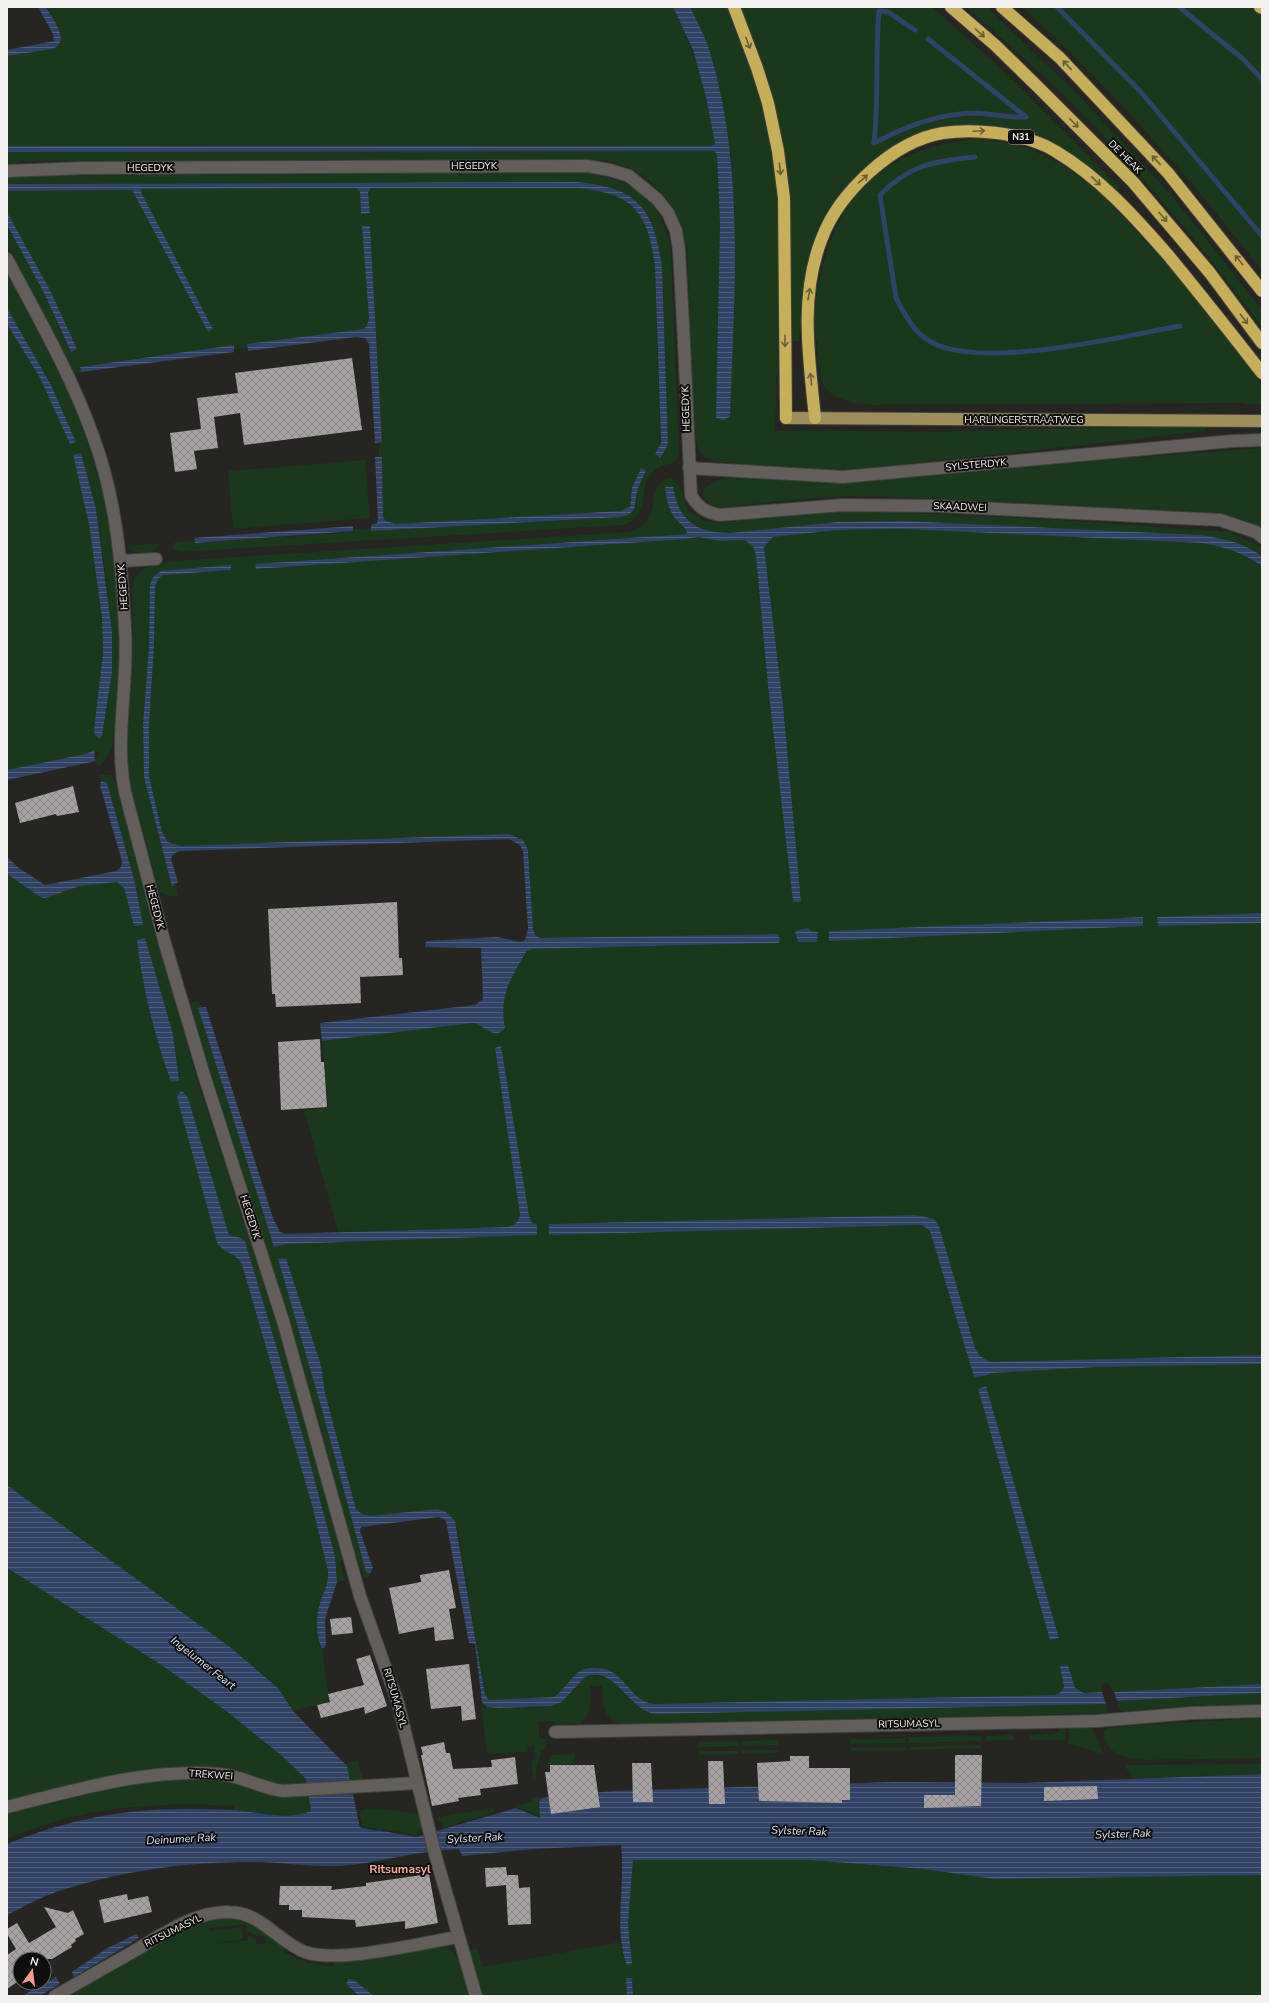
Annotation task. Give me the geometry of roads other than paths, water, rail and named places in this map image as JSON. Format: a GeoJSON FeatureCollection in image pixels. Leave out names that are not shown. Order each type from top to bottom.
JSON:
{"type":"FeatureCollection","features":[{"type":"Feature","properties":{"kind":"highway"},"geometry":{"type":"LineString","coordinates":[[734,7],[758,68],[768,103],[778,151],[784,198],[786,418]]}},
{"type":"Feature","properties":{"kind":"highway","name":"DE HEAK"},"geometry":{"type":"LineString","coordinates":[[951,7],[1038,87],[1133,182],[1210,273],[1262,343]]}},
{"type":"Feature","properties":{"kind":"highway","name":"DE HEAK"},"geometry":{"type":"LineString","coordinates":[[1002,7],[1060,58],[1168,172],[1262,291]]}},
{"type":"Feature","properties":{"kind":"highway","name":"N31"},"geometry":{"type":"LineString","coordinates":[[815,418],[806,332],[808,300],[813,269],[822,238],[837,209],[855,186],[882,162],[911,143],[941,133],[986,131],[1025,138],[1053,150],[1090,174],[1140,223],[1202,295],[1262,373]]}},
{"type":"Feature","properties":{"kind":"main road","name":"HARLINGERSTRAATWEG"},"geometry":{"type":"LineString","coordinates":[[786,418],[1260,421]]}},
{"type":"Feature","properties":{"kind":"street","name":"HEGEDYK"},"geometry":{"type":"LineString","coordinates":[[7,171],[92,168],[587,166],[610,170],[629,176],[657,199],[668,213],[676,231],[679,250],[689,468]]}},
{"type":"Feature","properties":{"kind":"street","name":"HEGEDYK"},"geometry":{"type":"LineString","coordinates":[[7,260],[61,364],[93,436],[108,488],[121,561],[126,644],[120,743],[121,767],[125,792],[167,951],[204,1075],[283,1321],[348,1554]]}},
{"type":"Feature","properties":{"kind":"street","name":"SYLSTERDYK"},"geometry":{"type":"LineString","coordinates":[[689,468],[843,477],[1232,441],[1262,440]]}},
{"type":"Feature","properties":{"kind":"street","name":"SKAADWEI"},"geometry":{"type":"LineString","coordinates":[[689,468],[691,495],[695,502],[709,513],[719,516],[843,505],[938,506],[1220,520],[1256,532],[1262,536]]}},
{"type":"Feature","properties":{"kind":"street"},"geometry":{"type":"LineString","coordinates":[[121,561],[156,558]]}},
{"type":"Feature","properties":{"kind":"street","name":"RITSUMASYL"},"geometry":{"type":"LineString","coordinates":[[348,1554],[360,1596],[398,1703],[435,1854],[476,1996]]}},
{"type":"Feature","properties":{"kind":"street","name":"RITSUMASYL"},"geometry":{"type":"LineString","coordinates":[[556,1732],[1097,1721],[1192,1713],[1262,1711]]}},
{"type":"Feature","properties":{"kind":"street","name":"TREKWEI"},"geometry":{"type":"LineString","coordinates":[[7,1807],[125,1779],[167,1774],[218,1774],[236,1776],[275,1790],[294,1791],[417,1783]]}},
{"type":"Feature","properties":{"kind":"street","name":"RITSUMASYL"},"geometry":{"type":"LineString","coordinates":[[55,1996],[170,1930],[202,1917],[219,1913],[240,1913],[252,1917],[297,1948],[316,1955],[329,1956],[358,1954],[458,1937]]}},
{"type":"Feature","properties":{"kind":"water"},"geometry":{"type":"Polygon","coordinates":[[[38,7],[46,7],[56,24],[61,35],[58,45],[53,49],[7,56],[7,50],[54,41],[53,34],[38,7]]]}},
{"type":"Feature","properties":{"kind":"water"},"geometry":{"type":"Polygon","coordinates":[[[673,7],[690,7],[704,36],[720,91],[728,137],[733,183],[735,276],[730,417],[723,420],[716,418],[720,224],[717,154],[714,151],[7,152],[7,146],[711,146],[715,144],[706,97],[693,50],[673,7]]]}},
{"type":"Feature","properties":{"kind":"water"},"geometry":{"type":"Polygon","coordinates":[[[576,182],[614,189],[628,195],[639,204],[647,215],[654,229],[659,246],[662,267],[668,443],[660,458],[655,454],[661,443],[655,267],[648,232],[642,219],[634,208],[624,200],[595,191],[576,188],[371,188],[368,193],[370,213],[361,214],[360,192],[356,188],[142,189],[142,194],[213,329],[208,332],[132,190],[7,191],[7,184],[576,182]]]}},
{"type":"Feature","properties":{"kind":"water"},"geometry":{"type":"Polygon","coordinates":[[[7,212],[51,292],[77,349],[71,352],[45,295],[7,225],[7,212]]]}},
{"type":"Feature","properties":{"kind":"water"},"geometry":{"type":"Polygon","coordinates":[[[362,226],[370,226],[382,442],[375,443],[369,344],[365,338],[356,337],[248,351],[247,344],[364,329],[369,318],[362,226]]]}},
{"type":"Feature","properties":{"kind":"water"},"geometry":{"type":"Polygon","coordinates":[[[7,308],[51,385],[76,442],[70,444],[40,378],[7,324],[7,308]]]}},
{"type":"Feature","properties":{"kind":"water"},"geometry":{"type":"Polygon","coordinates":[[[234,345],[234,352],[81,372],[80,367],[234,345]]]}},
{"type":"Feature","properties":{"kind":"water"},"geometry":{"type":"Polygon","coordinates":[[[81,453],[96,509],[112,632],[112,672],[102,736],[100,738],[95,736],[94,730],[103,653],[102,618],[89,524],[73,455],[81,453]]]}},
{"type":"Feature","properties":{"kind":"water"},"geometry":{"type":"Polygon","coordinates":[[[375,457],[382,457],[383,517],[386,521],[396,524],[620,511],[630,507],[632,488],[641,468],[646,471],[638,488],[634,510],[628,515],[620,517],[371,531],[371,525],[377,523],[378,519],[375,457]]]}},
{"type":"Feature","properties":{"kind":"water"},"geometry":{"type":"Polygon","coordinates":[[[665,487],[673,487],[676,499],[684,516],[691,522],[698,527],[718,532],[730,533],[837,522],[905,521],[1201,535],[1248,547],[1262,556],[1262,566],[1233,551],[1201,543],[904,529],[837,530],[773,537],[764,547],[783,705],[801,902],[793,902],[768,686],[756,556],[753,546],[744,540],[719,541],[699,537],[256,569],[255,564],[687,534],[686,529],[674,517],[670,510],[665,487]]]}},
{"type":"Feature","properties":{"kind":"water"},"geometry":{"type":"Polygon","coordinates":[[[353,526],[353,531],[195,543],[194,538],[353,526]]]}},
{"type":"Feature","properties":{"kind":"water"},"geometry":{"type":"Polygon","coordinates":[[[231,565],[231,570],[163,575],[158,579],[155,586],[154,646],[149,725],[149,776],[162,832],[168,842],[182,846],[509,834],[523,840],[528,850],[533,929],[536,936],[541,938],[778,934],[780,939],[779,943],[533,949],[527,951],[511,978],[505,996],[505,1028],[501,1032],[489,1032],[473,1023],[322,1041],[320,1023],[475,1005],[483,999],[481,948],[425,947],[426,941],[497,937],[521,942],[525,940],[528,929],[523,851],[520,845],[509,839],[182,851],[175,853],[171,859],[178,882],[172,887],[144,777],[143,724],[149,646],[150,584],[154,576],[161,571],[231,565]]]}},
{"type":"Feature","properties":{"kind":"water"},"geometry":{"type":"Polygon","coordinates":[[[95,750],[94,756],[96,761],[7,780],[7,770],[85,754],[95,750]]]}},
{"type":"Feature","properties":{"kind":"water"},"geometry":{"type":"Polygon","coordinates":[[[101,781],[107,783],[134,879],[143,925],[134,926],[124,888],[117,882],[80,886],[45,898],[40,897],[7,874],[7,857],[19,868],[45,885],[116,871],[121,867],[122,861],[100,786],[101,781]]]}},
{"type":"Feature","properties":{"kind":"water"},"geometry":{"type":"Polygon","coordinates":[[[1262,913],[1262,923],[1158,926],[1157,917],[1262,913]]]}},
{"type":"Feature","properties":{"kind":"water"},"geometry":{"type":"Polygon","coordinates":[[[1143,917],[1143,926],[829,941],[829,931],[1143,917]]]}},
{"type":"Feature","properties":{"kind":"water"},"geometry":{"type":"Polygon","coordinates":[[[808,928],[811,931],[818,932],[817,942],[798,942],[795,931],[808,928]]]}},
{"type":"Feature","properties":{"kind":"water"},"geometry":{"type":"Polygon","coordinates":[[[145,938],[173,1034],[179,1081],[171,1082],[150,1012],[142,976],[137,940],[145,938]]]}},
{"type":"Feature","properties":{"kind":"water"},"geometry":{"type":"Polygon","coordinates":[[[206,1007],[273,1218],[280,1232],[285,1234],[507,1227],[516,1223],[520,1215],[495,1048],[501,1046],[529,1215],[532,1223],[537,1224],[537,1235],[287,1244],[274,1247],[198,1008],[206,1007]]]}},
{"type":"Feature","properties":{"kind":"water"},"geometry":{"type":"Polygon","coordinates":[[[182,1091],[188,1098],[229,1235],[241,1238],[245,1241],[304,1440],[335,1556],[337,1582],[325,1619],[326,1644],[325,1647],[322,1648],[317,1628],[317,1617],[320,1602],[325,1590],[328,1571],[312,1505],[242,1265],[234,1255],[224,1250],[216,1240],[177,1098],[178,1094],[182,1091]]]}},
{"type":"Feature","properties":{"kind":"water"},"geometry":{"type":"Polygon","coordinates":[[[916,1215],[934,1219],[939,1226],[975,1348],[980,1356],[990,1362],[1262,1355],[1262,1364],[1097,1367],[992,1373],[985,1376],[974,1377],[930,1231],[922,1225],[549,1235],[549,1224],[916,1215]]]}},
{"type":"Feature","properties":{"kind":"water"},"geometry":{"type":"Polygon","coordinates":[[[286,1258],[321,1365],[325,1393],[356,1509],[362,1514],[370,1516],[437,1509],[445,1511],[455,1521],[485,1695],[489,1700],[554,1697],[580,1671],[592,1668],[604,1669],[613,1672],[638,1697],[645,1702],[654,1704],[1056,1695],[1061,1692],[1064,1687],[1060,1666],[1068,1665],[1075,1688],[1084,1693],[1102,1692],[1106,1704],[656,1714],[637,1706],[614,1682],[605,1677],[596,1675],[585,1677],[562,1702],[552,1706],[487,1707],[482,1702],[475,1644],[469,1643],[446,1521],[439,1517],[361,1527],[360,1531],[373,1568],[370,1573],[366,1572],[322,1410],[278,1259],[286,1258]]]}},
{"type":"Feature","properties":{"kind":"water"},"geometry":{"type":"Polygon","coordinates":[[[986,1386],[1059,1638],[1050,1640],[978,1389],[986,1386]]]}},
{"type":"Feature","properties":{"kind":"water"},"geometry":{"type":"Polygon","coordinates":[[[7,1485],[230,1647],[278,1688],[293,1711],[347,1766],[360,1827],[416,1837],[516,1808],[540,1818],[539,1803],[541,1798],[613,1791],[894,1782],[1025,1783],[1262,1774],[1262,1875],[993,1879],[924,1869],[807,1860],[633,1860],[628,1923],[632,1964],[627,1965],[623,1952],[620,1922],[622,1875],[621,1845],[534,1849],[462,1856],[459,1849],[444,1850],[340,1866],[261,1862],[183,1865],[157,1868],[81,1884],[50,1894],[7,1915],[7,1844],[28,1836],[71,1823],[137,1811],[220,1809],[283,1816],[302,1814],[311,1811],[306,1779],[282,1756],[225,1710],[160,1664],[7,1568],[7,1485]]]}},
{"type":"Feature","properties":{"kind":"water"},"geometry":{"type":"Polygon","coordinates":[[[1262,1684],[1262,1693],[1117,1701],[1114,1692],[1262,1684]]]}},
{"type":"Feature","properties":{"kind":"water"},"geometry":{"type":"Polygon","coordinates":[[[136,1934],[139,1938],[74,1977],[72,1972],[106,1949],[136,1934]]]}},
{"type":"Feature","properties":{"kind":"water"},"geometry":{"type":"Polygon","coordinates":[[[56,1977],[60,1984],[52,1989],[52,1979],[56,1977]]]}},
{"type":"Feature","properties":{"kind":"water"},"geometry":{"type":"Polygon","coordinates":[[[626,1978],[632,1978],[633,1996],[627,1996],[626,1978]]]}},
{"type":"Feature","properties":{"kind":"water"},"geometry":{"type":"Polygon","coordinates":[[[348,1979],[354,1980],[374,1996],[359,1996],[346,1984],[348,1979]]]}},
{"type":"Feature","properties":{"kind":"water"},"geometry":{"type":"Polygon","coordinates":[[[31,1991],[48,1991],[39,1996],[22,1996],[31,1991]]]}},
{"type":"Feature","properties":{"kind":"waterway"},"geometry":{"type":"LineString","coordinates":[[1057,7],[1140,91],[1262,236]]}},
{"type":"Feature","properties":{"kind":"waterway"},"geometry":{"type":"LineString","coordinates":[[1179,7],[1243,59],[1262,79]]}},
{"type":"Feature","properties":{"kind":"waterway"},"geometry":{"type":"LineString","coordinates":[[874,143],[879,11],[888,12],[915,30]]}},
{"type":"Feature","properties":{"kind":"waterway"},"geometry":{"type":"LineString","coordinates":[[874,143],[911,126],[950,115],[977,113],[1026,117],[928,39]]}},
{"type":"Feature","properties":{"kind":"waterway"},"geometry":{"type":"LineString","coordinates":[[975,157],[947,160],[923,166],[901,177],[880,195],[896,298],[909,320],[921,335],[926,339],[948,349],[978,353],[1012,352],[1050,349],[1180,326]]}},
{"type":"Feature","properties":{"kind":"district","name":"Ritsumasyl"},"geometry":{"type":"Point","coordinates":[400,1869]}},
{"type":"Feature","properties":{"kind":"water label","name":"Ingelumer Feart"},"geometry":{"type":"Point","coordinates":[203,1663]}},
{"type":"Feature","properties":{"kind":"water label","name":"Sylster Rak"},"geometry":{"type":"Point","coordinates":[799,1831]}},
{"type":"Feature","properties":{"kind":"water label","name":"Sylster Rak"},"geometry":{"type":"Point","coordinates":[1123,1834]}},
{"type":"Feature","properties":{"kind":"water label","name":"Sylster Rak"},"geometry":{"type":"Point","coordinates":[475,1838]}},
{"type":"Feature","properties":{"kind":"water label","name":"Deinumer Rak"},"geometry":{"type":"Point","coordinates":[181,1839]}}]}
